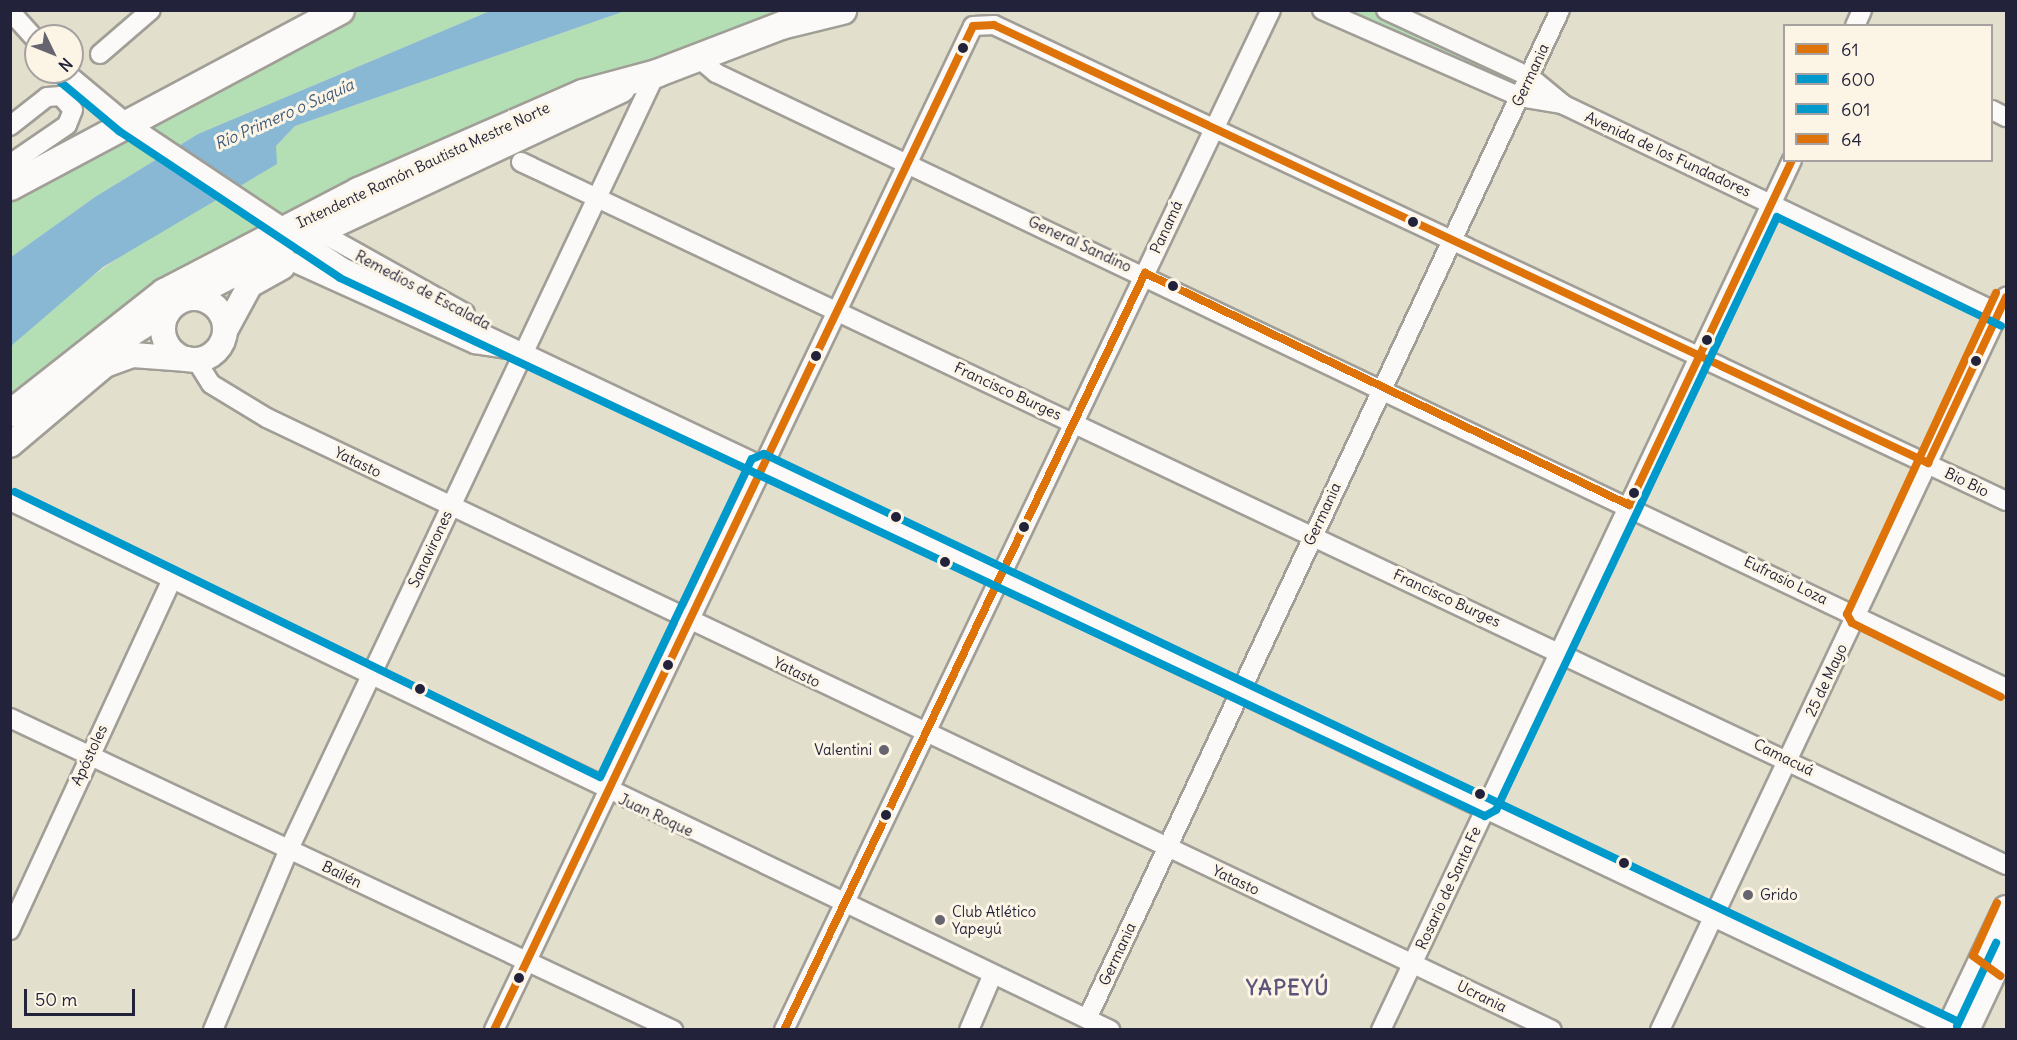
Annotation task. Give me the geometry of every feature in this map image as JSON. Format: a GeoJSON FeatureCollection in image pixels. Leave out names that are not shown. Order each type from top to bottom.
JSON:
{"type":"FeatureCollection","features":[{"type":"Feature","properties":{"kind":"main road"},"geometry":{"type":"LineString","coordinates":[[10,186],[125,122],[340,10]]}},
{"type":"Feature","properties":{"kind":"main road","name":"Intendente Ramón Bautista Mestre Norte"},"geometry":{"type":"LineString","coordinates":[[20,406],[164,292],[283,241],[564,100],[656,73],[781,25],[842,10]]}},
{"type":"Feature","properties":{"kind":"street"},"geometry":{"type":"LineString","coordinates":[[100,54],[151,10]]}},
{"type":"Feature","properties":{"kind":"street","name":"Panamá"},"geometry":{"type":"LineString","coordinates":[[784,1029],[1271,10]]}},
{"type":"Feature","properties":{"kind":"street","name":"Avenida de los Fundadores"},"geometry":{"type":"LineString","coordinates":[[1322,10],[1520,97],[1564,105]]}},
{"type":"Feature","properties":{"kind":"street","name":"Avenida de los Fundadores"},"geometry":{"type":"LineString","coordinates":[[1386,10],[1530,77],[1564,105],[2004,309]]}},
{"type":"Feature","properties":{"kind":"street","name":"Germania"},"geometry":{"type":"LineString","coordinates":[[1087,1019],[1450,240],[1530,77],[1560,10]]}},
{"type":"Feature","properties":{"kind":"street"},"geometry":{"type":"LineString","coordinates":[[1856,24],[1862,10]]}},
{"type":"Feature","properties":{"kind":"street"},"geometry":{"type":"LineString","coordinates":[[10,11],[24,27]]}},
{"type":"Feature","properties":{"kind":"street","name":"Bio Bio"},"geometry":{"type":"LineString","coordinates":[[904,163],[966,33],[984,23],[2007,501]]}},
{"type":"Feature","properties":{"kind":"street","name":"General Sandino"},"geometry":{"type":"LineString","coordinates":[[697,57],[716,73],[904,163],[1145,273],[1629,505]]}},
{"type":"Feature","properties":{"kind":"street"},"geometry":{"type":"LineString","coordinates":[[320,232],[656,73]]}},
{"type":"Feature","properties":{"kind":"street","name":"Sanavirones"},"geometry":{"type":"LineString","coordinates":[[213,1029],[289,849],[656,73]]}},
{"type":"Feature","properties":{"kind":"street"},"geometry":{"type":"LineString","coordinates":[[79,84],[125,122],[148,137],[283,241]]}},
{"type":"Feature","properties":{"kind":"street"},"geometry":{"type":"LineString","coordinates":[[10,126],[47,97],[61,96],[73,110],[67,124],[10,164]]}},
{"type":"Feature","properties":{"kind":"street"},"geometry":{"type":"LineString","coordinates":[[1993,110],[2007,117]]}},
{"type":"Feature","properties":{"kind":"street","name":"Francisco Burges"},"geometry":{"type":"LineString","coordinates":[[520,162],[1560,651]]}},
{"type":"Feature","properties":{"kind":"street","name":"Rosario de Santa Fe"},"geometry":{"type":"LineString","coordinates":[[1381,1029],[1791,162]]}},
{"type":"Feature","properties":{"kind":"street"},"geometry":{"type":"LineString","coordinates":[[494,1029],[904,163]]}},
{"type":"Feature","properties":{"kind":"street","name":"Remedios de Escalada"},"geometry":{"type":"LineString","coordinates":[[320,232],[496,329],[525,351]]}},
{"type":"Feature","properties":{"kind":"street"},"geometry":{"type":"LineString","coordinates":[[20,406],[166,312],[283,241]]}},
{"type":"Feature","properties":{"kind":"street"},"geometry":{"type":"LineString","coordinates":[[10,445],[105,365],[133,354],[192,360],[220,347],[226,329],[250,285],[283,241]]}},
{"type":"Feature","properties":{"kind":"street","name":"Remedios de Escalada"},"geometry":{"type":"LineString","coordinates":[[283,241],[475,344],[525,351]]}},
{"type":"Feature","properties":{"kind":"street","name":"Remedios de Escalada"},"geometry":{"type":"LineString","coordinates":[[283,241],[525,351],[1954,1029]]}},
{"type":"Feature","properties":{"kind":"street"},"geometry":{"type":"LineString","coordinates":[[192,296],[220,309],[226,329]]}},
{"type":"Feature","properties":{"kind":"street","name":"25 de Mayo"},"geometry":{"type":"LineString","coordinates":[[1660,1029],[1928,463],[2004,309]]}},
{"type":"Feature","properties":{"kind":"street"},"geometry":{"type":"LineString","coordinates":[[166,312],[165,341],[192,360]]}},
{"type":"Feature","properties":{"kind":"street","name":"Yatasto"},"geometry":{"type":"LineString","coordinates":[[192,360],[211,384],[237,400],[449,507],[1413,963]]}},
{"type":"Feature","properties":{"kind":"street","name":"Juan Roque"},"geometry":{"type":"LineString","coordinates":[[10,501],[171,582],[605,791],[992,976],[1110,1029]]}},
{"type":"Feature","properties":{"kind":"street","name":"Eufrasio Loza"},"geometry":{"type":"LineString","coordinates":[[1629,505],[2007,688]]}},
{"type":"Feature","properties":{"kind":"street","name":"Apóstoles"},"geometry":{"type":"LineString","coordinates":[[10,930],[88,754],[171,582]]}},
{"type":"Feature","properties":{"kind":"street","name":"Camacuá"},"geometry":{"type":"LineString","coordinates":[[1560,651],[2007,865]]}},
{"type":"Feature","properties":{"kind":"street","name":"Bailén"},"geometry":{"type":"LineString","coordinates":[[10,718],[673,1029]]}},
{"type":"Feature","properties":{"kind":"street"},"geometry":{"type":"LineString","coordinates":[[1954,1029],[1999,958],[2007,908]]}},
{"type":"Feature","properties":{"kind":"street","name":"Ucrania"},"geometry":{"type":"LineString","coordinates":[[1413,963],[1552,1029]]}},
{"type":"Feature","properties":{"kind":"street"},"geometry":{"type":"LineString","coordinates":[[969,1029],[992,976]]}},
{"type":"Feature","properties":{"kind":"green space"},"geometry":{"type":"Polygon","coordinates":[[[340,11],[490,11],[198,134],[95,197],[11,257],[11,186],[340,11]]]}},
{"type":"Feature","properties":{"kind":"green space"},"geometry":{"type":"Polygon","coordinates":[[[625,11],[842,11],[800,20],[164,292],[11,413],[11,346],[59,300],[276,146],[295,126],[625,11]]]}},
{"type":"Feature","properties":{"kind":"green space"},"geometry":{"type":"Polygon","coordinates":[[[1338,11],[1372,11],[1526,77],[1520,87],[1338,11]]]}},
{"type":"Feature","properties":{"kind":"water","name":"Río Primero o Suquía"},"geometry":{"type":"Polygon","coordinates":[[[490,11],[625,11],[295,126],[276,146],[277,164],[103,267],[11,346],[11,257],[95,197],[198,134],[490,11]]]}},
{"type":"Feature","properties":{"kind":"transit line","name":"61"},"geometry":{"type":"LineString","coordinates":[[494,1030],[973,26],[994,25],[1928,463],[2006,297]]}},
{"type":"Feature","properties":{"kind":"transit line","name":"600"},"geometry":{"type":"LineString","coordinates":[[63,84],[119,131],[340,278],[1485,816],[1496,810],[1777,217],[2001,326]]}},
{"type":"Feature","properties":{"kind":"transit line","name":"61"},"geometry":{"type":"LineString","coordinates":[[784,1030],[1145,273],[1629,505],[1791,162]]}},
{"type":"Feature","properties":{"kind":"transit line","name":"64"},"geometry":{"type":"LineString","coordinates":[[1996,293],[1847,614],[1852,623],[2001,697]]}},
{"type":"Feature","properties":{"kind":"transit line","name":"601"},"geometry":{"type":"LineString","coordinates":[[15,492],[600,777],[752,459],[764,454],[1957,1021]]}},
{"type":"Feature","properties":{"kind":"transit line","name":"64"},"geometry":{"type":"LineString","coordinates":[[1997,903],[1973,956],[2001,976]]}},
{"type":"Feature","properties":{"kind":"transit line","name":"601"},"geometry":{"type":"LineString","coordinates":[[1957,1026],[1996,943]]}},
{"type":"Feature","properties":{"kind":"place","name":"Valentini"},"geometry":{"type":"Point","coordinates":[884,750]}},
{"type":"Feature","properties":{"kind":"place","name":"Grido"},"geometry":{"type":"Point","coordinates":[1748,895]}},
{"type":"Feature","properties":{"kind":"place","name":"Club Atlético Yapeyú"},"geometry":{"type":"Point","coordinates":[940,920]}},
{"type":"Feature","properties":{"kind":"district","name":"YAPEYÚ"},"geometry":{"type":"Point","coordinates":[1288,988]}}]}
